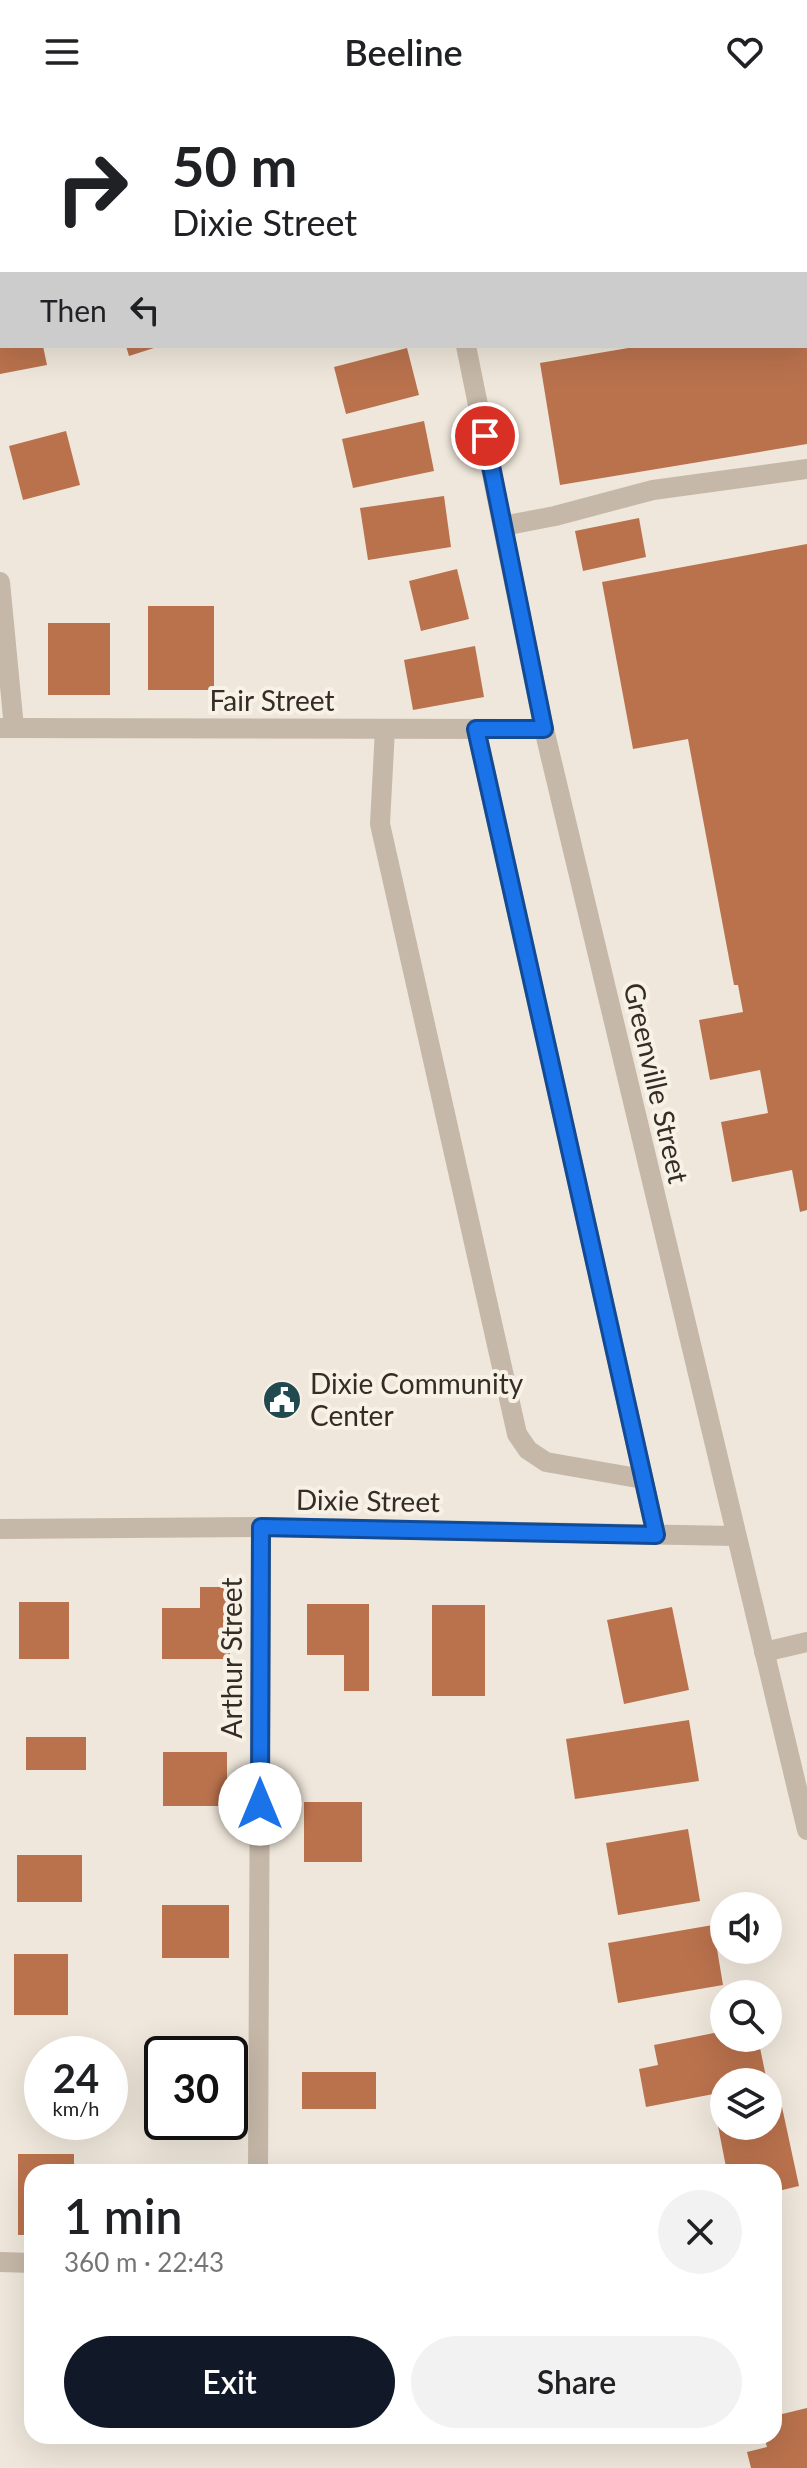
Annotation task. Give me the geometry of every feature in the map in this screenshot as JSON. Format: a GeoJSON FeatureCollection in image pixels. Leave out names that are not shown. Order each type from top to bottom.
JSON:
{"type":"FeatureCollection","features":[{"type":"Feature","properties":{"kind":"street","name":"Greenville Street"},"geometry":{"type":"LineString","coordinates":[[466,348],[544,729],[807,1830]]}},
{"type":"Feature","properties":{"kind":"street"},"geometry":{"type":"LineString","coordinates":[[503,526],[555,516],[653,490],[807,469]]}},
{"type":"Feature","properties":{"kind":"street"},"geometry":{"type":"LineString","coordinates":[[0,582],[7,728]]}},
{"type":"Feature","properties":{"kind":"street","name":"Fair Street"},"geometry":{"type":"LineString","coordinates":[[7,728],[544,729]]}},
{"type":"Feature","properties":{"kind":"street"},"geometry":{"type":"LineString","coordinates":[[385,729],[380,824],[517,1434],[528,1450],[546,1462],[643,1479]]}},
{"type":"Feature","properties":{"kind":"street"},"geometry":{"type":"LineString","coordinates":[[476,729],[656,1535]]}},
{"type":"Feature","properties":{"kind":"street","name":"Dixie Street"},"geometry":{"type":"LineString","coordinates":[[0,1529],[261,1527],[735,1536]]}},
{"type":"Feature","properties":{"kind":"street","name":"Arthur Street"},"geometry":{"type":"LineString","coordinates":[[258,2164],[261,1527]]}},
{"type":"Feature","properties":{"kind":"street"},"geometry":{"type":"LineString","coordinates":[[764,1652],[807,1642]]}},
{"type":"Feature","properties":{"kind":"street"},"geometry":{"type":"LineString","coordinates":[[0,2262],[24,2263]]}},
{"type":"Feature","properties":{"kind":"building"},"geometry":{"type":"Polygon","coordinates":[[[0,348],[43,348],[47,365],[0,374],[0,348]]]}},
{"type":"Feature","properties":{"kind":"building"},"geometry":{"type":"Polygon","coordinates":[[[127,348],[154,348],[129,356],[127,348]]]}},
{"type":"Feature","properties":{"kind":"building"},"geometry":{"type":"Polygon","coordinates":[[[407,348],[419,395],[346,414],[334,367],[407,348]]]}},
{"type":"Feature","properties":{"kind":"building"},"geometry":{"type":"Polygon","coordinates":[[[628,348],[807,348],[807,444],[560,485],[540,363],[628,348]]]}},
{"type":"Feature","properties":{"kind":"building"},"geometry":{"type":"Polygon","coordinates":[[[424,421],[434,471],[353,488],[342,439],[424,421]]]}},
{"type":"Feature","properties":{"kind":"building"},"geometry":{"type":"Polygon","coordinates":[[[66,431],[80,485],[23,500],[9,446],[66,431]]]}},
{"type":"Feature","properties":{"kind":"building"},"geometry":{"type":"Polygon","coordinates":[[[444,496],[451,547],[368,560],[360,508],[444,496]]]}},
{"type":"Feature","properties":{"kind":"building"},"geometry":{"type":"Polygon","coordinates":[[[639,518],[646,557],[583,571],[575,531],[639,518]]]}},
{"type":"Feature","properties":{"kind":"building"},"geometry":{"type":"Polygon","coordinates":[[[807,544],[807,1210],[800,1212],[792,1170],[732,1182],[721,1122],[768,1113],[760,1070],[710,1080],[699,1020],[743,1012],[738,985],[734,985],[688,739],[633,749],[602,582],[807,544]]]}},
{"type":"Feature","properties":{"kind":"building"},"geometry":{"type":"Polygon","coordinates":[[[457,569],[469,619],[421,631],[409,581],[457,569]]]}},
{"type":"Feature","properties":{"kind":"building"},"geometry":{"type":"Polygon","coordinates":[[[148,606],[214,606],[214,690],[148,690],[148,606]]]}},
{"type":"Feature","properties":{"kind":"building"},"geometry":{"type":"Polygon","coordinates":[[[48,623],[110,623],[110,695],[48,695],[48,623]]]}},
{"type":"Feature","properties":{"kind":"building"},"geometry":{"type":"Polygon","coordinates":[[[475,646],[484,697],[413,710],[404,660],[475,646]]]}},
{"type":"Feature","properties":{"kind":"building"},"geometry":{"type":"Polygon","coordinates":[[[200,1587],[230,1587],[230,1659],[162,1659],[162,1608],[200,1608],[200,1587]]]}},
{"type":"Feature","properties":{"kind":"building"},"geometry":{"type":"Polygon","coordinates":[[[19,1602],[69,1602],[69,1659],[19,1659],[19,1602]]]}},
{"type":"Feature","properties":{"kind":"building"},"geometry":{"type":"Polygon","coordinates":[[[307,1604],[369,1604],[369,1691],[344,1691],[344,1655],[307,1655],[307,1604]]]}},
{"type":"Feature","properties":{"kind":"building"},"geometry":{"type":"Polygon","coordinates":[[[432,1605],[485,1605],[485,1696],[432,1696],[432,1605]]]}},
{"type":"Feature","properties":{"kind":"building"},"geometry":{"type":"Polygon","coordinates":[[[672,1607],[689,1690],[624,1704],[607,1620],[672,1607]]]}},
{"type":"Feature","properties":{"kind":"building"},"geometry":{"type":"Polygon","coordinates":[[[689,1720],[699,1781],[575,1799],[566,1739],[689,1720]]]}},
{"type":"Feature","properties":{"kind":"building"},"geometry":{"type":"Polygon","coordinates":[[[26,1737],[86,1737],[86,1770],[26,1770],[26,1737]]]}},
{"type":"Feature","properties":{"kind":"building"},"geometry":{"type":"Polygon","coordinates":[[[163,1752],[227,1752],[227,1806],[163,1806],[163,1752]]]}},
{"type":"Feature","properties":{"kind":"building"},"geometry":{"type":"Polygon","coordinates":[[[304,1802],[362,1802],[362,1862],[304,1862],[304,1802]]]}},
{"type":"Feature","properties":{"kind":"building"},"geometry":{"type":"Polygon","coordinates":[[[688,1829],[700,1901],[618,1915],[606,1843],[688,1829]]]}},
{"type":"Feature","properties":{"kind":"building"},"geometry":{"type":"Polygon","coordinates":[[[17,1855],[82,1855],[82,1902],[17,1902],[17,1855]]]}},
{"type":"Feature","properties":{"kind":"building"},"geometry":{"type":"Polygon","coordinates":[[[162,1905],[229,1905],[229,1958],[162,1958],[162,1905]]]}},
{"type":"Feature","properties":{"kind":"building"},"geometry":{"type":"Polygon","coordinates":[[[710,1926],[710,1964],[720,1964],[722,1980],[710,1980],[710,1987],[618,2003],[608,1943],[710,1926]]]}},
{"type":"Feature","properties":{"kind":"building"},"geometry":{"type":"Polygon","coordinates":[[[14,1954],[68,1954],[68,2015],[14,2015],[14,1954]]]}},
{"type":"Feature","properties":{"kind":"building"},"geometry":{"type":"Polygon","coordinates":[[[710,2034],[710,2052],[761,2052],[764,2068],[710,2068],[710,2095],[646,2107],[639,2069],[658,2065],[654,2045],[710,2034]]]}},
{"type":"Feature","properties":{"kind":"building"},"geometry":{"type":"Polygon","coordinates":[[[302,2072],[376,2072],[376,2109],[302,2109],[302,2072]]]}},
{"type":"Feature","properties":{"kind":"building"},"geometry":{"type":"Polygon","coordinates":[[[782,2107],[799,2186],[782,2190],[782,2164],[725,2164],[721,2140],[782,2140],[782,2107]]]}},
{"type":"Feature","properties":{"kind":"building"},"geometry":{"type":"Polygon","coordinates":[[[18,2154],[74,2154],[74,2164],[24,2164],[24,2235],[18,2235],[18,2154]]]}},
{"type":"Feature","properties":{"kind":"building"},"geometry":{"type":"Polygon","coordinates":[[[807,2408],[807,2468],[751,2468],[747,2452],[767,2447],[766,2444],[782,2444],[782,2414],[807,2408]]]}},
{"type":"Feature","properties":{"kind":"place","name":"Dixie Community Center"},"geometry":{"type":"Point","coordinates":[282,1400]}},
{"type":"Feature","properties":{"kind":"route"},"geometry":{"type":"LineString","coordinates":[[260,1804],[261,1527],[656,1535],[476,729],[544,729],[485,436]]}}]}
